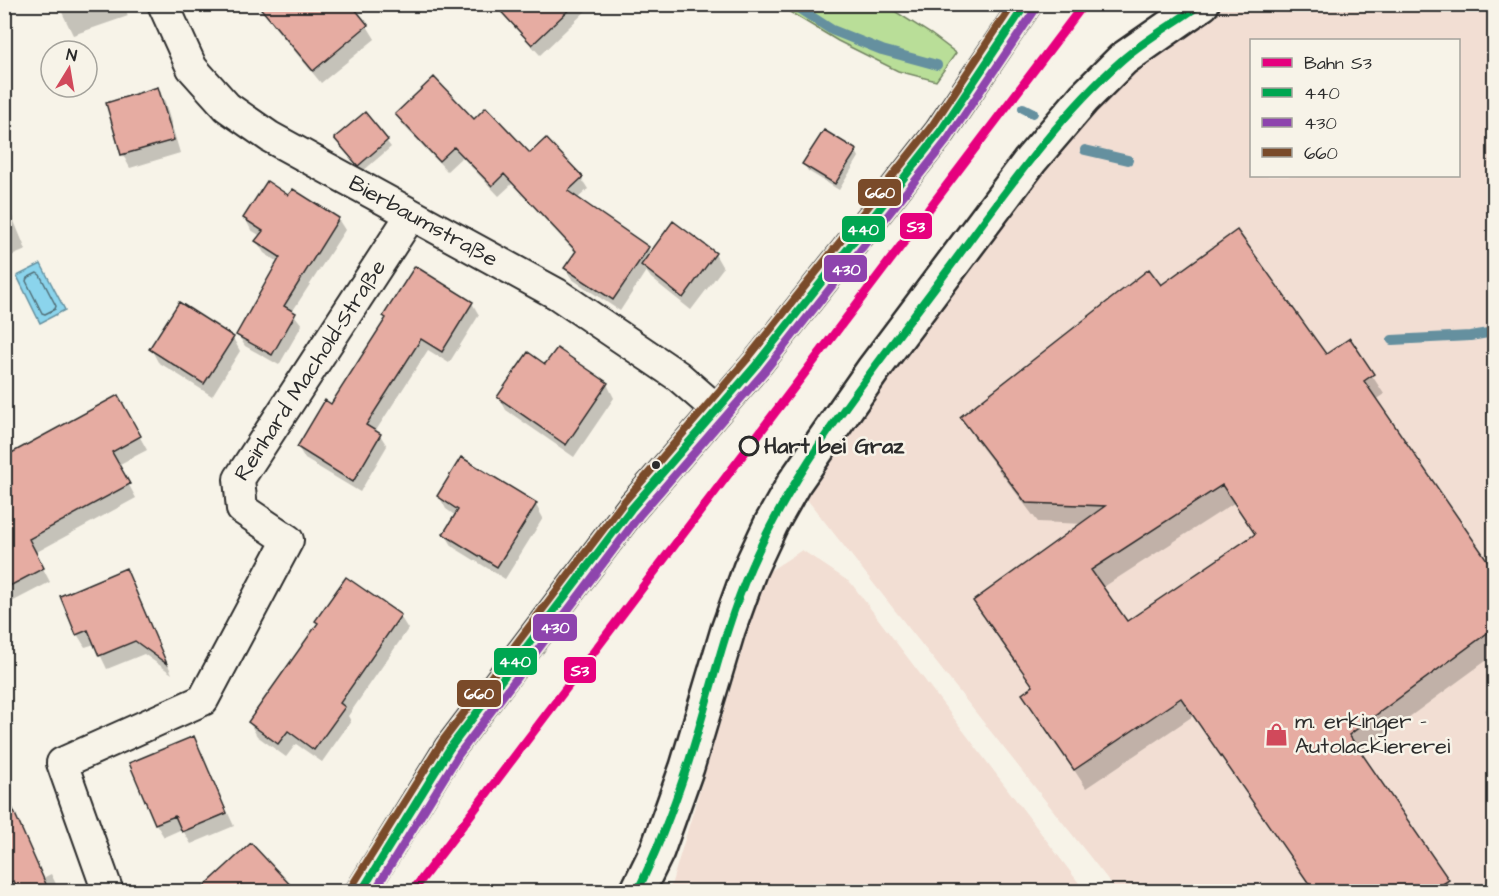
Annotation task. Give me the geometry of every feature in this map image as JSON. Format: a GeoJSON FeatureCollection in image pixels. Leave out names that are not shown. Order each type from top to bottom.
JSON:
{"type":"FeatureCollection","features":[{"type":"Feature","properties":{"kind":"main road"},"geometry":{"type":"LineString","coordinates":[[637,891],[657,851],[750,569],[771,524],[794,483],[873,370],[1030,161],[1084,98],[1123,59],[1202,4]]}},
{"type":"Feature","properties":{"kind":"street","name":"Bierbaumstraße"},"geometry":{"type":"LineString","coordinates":[[162,4],[192,68],[227,107],[270,137],[557,294],[678,376],[716,409]]}},
{"type":"Feature","properties":{"kind":"street"},"geometry":{"type":"LineString","coordinates":[[361,891],[450,748],[631,509],[756,365],[940,132],[1026,4]]}},
{"type":"Feature","properties":{"kind":"street","name":"Reinhard Machold-Straße"},"geometry":{"type":"LineString","coordinates":[[108,891],[62,763],[203,700],[288,540],[242,509],[239,479],[411,215]]}},
{"type":"Feature","properties":{"kind":"shaded area"},"geometry":{"type":"Polygon","coordinates":[[[1203,4],[1494,5],[1494,891],[1117,891],[794,483],[1030,161],[1203,4]]]}},
{"type":"Feature","properties":{"kind":"shaded area"},"geometry":{"type":"Polygon","coordinates":[[[802,550],[851,583],[1085,891],[669,892],[765,574],[802,550]]]}},
{"type":"Feature","properties":{"kind":"green space"},"geometry":{"type":"Polygon","coordinates":[[[778,5],[885,5],[956,53],[936,81],[898,71],[838,41],[778,5]]]}},
{"type":"Feature","properties":{"kind":"water"},"geometry":{"type":"Polygon","coordinates":[[[41,264],[65,310],[40,323],[17,276],[41,264]]]}},
{"type":"Feature","properties":{"kind":"building"},"geometry":{"type":"Polygon","coordinates":[[[257,4],[351,4],[368,25],[313,71],[257,4]]]}},
{"type":"Feature","properties":{"kind":"building"},"geometry":{"type":"Polygon","coordinates":[[[494,4],[575,4],[532,45],[494,4]]]}},
{"type":"Feature","properties":{"kind":"building"},"geometry":{"type":"Polygon","coordinates":[[[434,77],[474,119],[486,107],[530,153],[546,138],[583,177],[568,191],[649,247],[613,300],[564,268],[576,251],[504,174],[492,186],[454,147],[439,161],[395,114],[434,77]]]}},
{"type":"Feature","properties":{"kind":"building"},"geometry":{"type":"Polygon","coordinates":[[[158,87],[174,140],[121,155],[106,103],[158,87]]]}},
{"type":"Feature","properties":{"kind":"building"},"geometry":{"type":"Polygon","coordinates":[[[365,112],[388,140],[358,166],[334,138],[365,112]]]}},
{"type":"Feature","properties":{"kind":"building"},"geometry":{"type":"Polygon","coordinates":[[[824,130],[857,150],[835,184],[802,164],[824,130]]]}},
{"type":"Feature","properties":{"kind":"building"},"geometry":{"type":"Polygon","coordinates":[[[267,181],[288,195],[293,189],[339,218],[284,306],[296,313],[272,355],[236,335],[280,257],[255,241],[263,231],[243,218],[267,181]]]}},
{"type":"Feature","properties":{"kind":"building"},"geometry":{"type":"Polygon","coordinates":[[[673,221],[716,253],[683,298],[641,265],[673,221]]]}},
{"type":"Feature","properties":{"kind":"building"},"geometry":{"type":"Polygon","coordinates":[[[1237,230],[1326,354],[1350,338],[1374,374],[1364,381],[1494,570],[1494,628],[1349,735],[1449,880],[1432,891],[1314,891],[1181,698],[1074,770],[1022,694],[1033,686],[973,601],[1105,506],[1026,503],[960,417],[1149,269],[1161,285],[1237,230]],[[1222,485],[1091,570],[1127,621],[1255,534],[1222,485]]]}},
{"type":"Feature","properties":{"kind":"building"},"geometry":{"type":"Polygon","coordinates":[[[415,266],[473,302],[442,352],[421,339],[366,425],[381,434],[353,482],[297,447],[325,400],[331,404],[386,318],[383,316],[415,266]]]}},
{"type":"Feature","properties":{"kind":"building"},"geometry":{"type":"Polygon","coordinates":[[[179,302],[234,337],[204,384],[149,349],[179,302]]]}},
{"type":"Feature","properties":{"kind":"building"},"geometry":{"type":"Polygon","coordinates":[[[557,348],[608,383],[566,445],[497,397],[528,352],[545,364],[557,348]]]}},
{"type":"Feature","properties":{"kind":"building"},"geometry":{"type":"Polygon","coordinates":[[[118,395],[141,436],[112,452],[130,484],[29,539],[44,568],[4,589],[4,457],[118,395]]]}},
{"type":"Feature","properties":{"kind":"building"},"geometry":{"type":"Polygon","coordinates":[[[461,457],[537,503],[497,567],[443,534],[458,510],[437,496],[461,457]]]}},
{"type":"Feature","properties":{"kind":"building"},"geometry":{"type":"Polygon","coordinates":[[[126,568],[167,664],[135,641],[99,656],[88,630],[76,635],[60,596],[126,568]]]}},
{"type":"Feature","properties":{"kind":"building"},"geometry":{"type":"Polygon","coordinates":[[[346,577],[401,615],[340,703],[345,707],[314,750],[288,731],[278,744],[248,722],[318,623],[315,621],[346,577]]]}},
{"type":"Feature","properties":{"kind":"building"},"geometry":{"type":"Polygon","coordinates":[[[194,736],[227,813],[182,832],[175,816],[155,824],[129,763],[194,736]]]}},
{"type":"Feature","properties":{"kind":"building"},"geometry":{"type":"Polygon","coordinates":[[[4,789],[49,891],[19,891],[14,881],[4,885],[4,789]]]}},
{"type":"Feature","properties":{"kind":"building"},"geometry":{"type":"Polygon","coordinates":[[[251,843],[296,891],[199,891],[251,843]]]}},
{"type":"Feature","properties":{"kind":"waterway"},"geometry":{"type":"LineString","coordinates":[[792,4],[832,30],[882,50],[937,65]]}},
{"type":"Feature","properties":{"kind":"waterway"},"geometry":{"type":"LineString","coordinates":[[1023,108],[1033,113]]}},
{"type":"Feature","properties":{"kind":"waterway"},"geometry":{"type":"LineString","coordinates":[[1085,150],[1128,160]]}},
{"type":"Feature","properties":{"kind":"waterway"},"geometry":{"type":"LineString","coordinates":[[1392,340],[1470,336],[1494,332]]}},
{"type":"Feature","properties":{"kind":"rail line","name":"S3"},"geometry":{"type":"LineString","coordinates":[[412,892],[1084,4]]}},
{"type":"Feature","properties":{"kind":"transit line","name":"660"},"geometry":{"type":"LineString","coordinates":[[352,886],[442,742],[623,503],[748,358],[932,126],[1013,4]]}},
{"type":"Feature","properties":{"kind":"transit line","name":"440"},"geometry":{"type":"LineString","coordinates":[[361,892],[450,748],[631,509],[756,365],[940,132],[1026,4]]}},
{"type":"Feature","properties":{"kind":"transit line","name":"440"},"geometry":{"type":"LineString","coordinates":[[637,892],[658,846],[682,783],[741,591],[770,528],[815,451],[840,414],[1051,134],[1097,83],[1122,60],[1201,4]]}},
{"type":"Feature","properties":{"kind":"transit line","name":"430"},"geometry":{"type":"LineString","coordinates":[[374,892],[459,754],[639,516],[764,372],[948,139],[1035,10]]}},
{"type":"Feature","properties":{"kind":"place","name":"Hart bei Graz"},"geometry":{"type":"Point","coordinates":[749,446]}},
{"type":"Feature","properties":{"kind":"place","name":"m. erkinger - Autolackiererei"},"geometry":{"type":"Point","coordinates":[1277,734]}}]}
